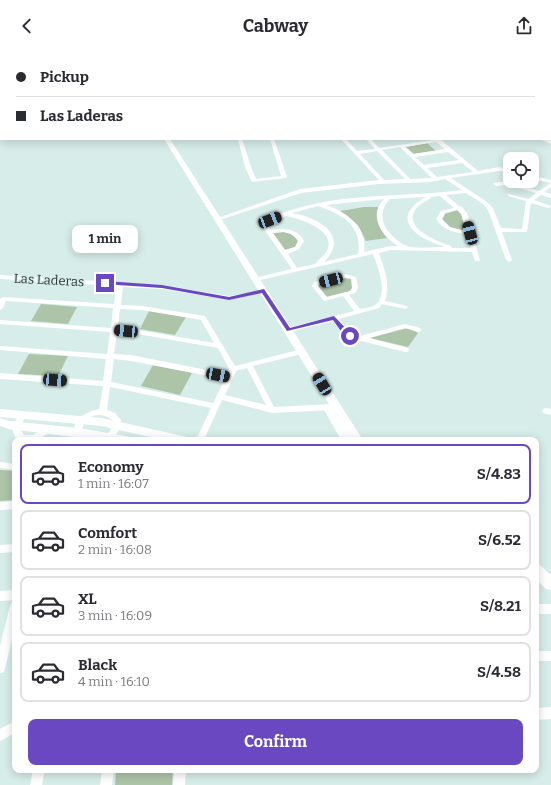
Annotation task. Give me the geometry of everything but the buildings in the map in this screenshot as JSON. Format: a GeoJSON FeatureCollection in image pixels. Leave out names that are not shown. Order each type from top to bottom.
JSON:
{"type":"FeatureCollection","features":[{"type":"Feature","properties":{"kind":"street"},"geometry":{"type":"LineString","coordinates":[[168,140],[256,279],[261,292],[331,407],[346,437]]}},
{"type":"Feature","properties":{"kind":"street"},"geometry":{"type":"LineString","coordinates":[[240,140],[254,181],[284,177],[272,140]]}},
{"type":"Feature","properties":{"kind":"street"},"geometry":{"type":"LineString","coordinates":[[344,140],[383,182]]}},
{"type":"Feature","properties":{"kind":"street"},"geometry":{"type":"LineString","coordinates":[[369,140],[409,181]]}},
{"type":"Feature","properties":{"kind":"street"},"geometry":{"type":"LineString","coordinates":[[356,153],[432,140]]}},
{"type":"Feature","properties":{"kind":"street"},"geometry":{"type":"LineString","coordinates":[[438,140],[476,172]]}},
{"type":"Feature","properties":{"kind":"street"},"geometry":{"type":"LineString","coordinates":[[401,146],[436,179]]}},
{"type":"Feature","properties":{"kind":"street"},"geometry":{"type":"LineString","coordinates":[[412,156],[450,150]]}},
{"type":"Feature","properties":{"kind":"street"},"geometry":{"type":"LineString","coordinates":[[424,168],[462,161]]}},
{"type":"Feature","properties":{"kind":"street"},"geometry":{"type":"LineString","coordinates":[[296,270],[269,232],[266,227],[267,222],[301,208],[318,204],[346,193],[383,182],[447,178],[498,168],[503,169]]}},
{"type":"Feature","properties":{"kind":"street"},"geometry":{"type":"LineString","coordinates":[[447,178],[489,206],[493,212],[509,260]]}},
{"type":"Feature","properties":{"kind":"street"},"geometry":{"type":"LineString","coordinates":[[539,179],[551,182]]}},
{"type":"Feature","properties":{"kind":"street"},"geometry":{"type":"LineString","coordinates":[[496,184],[507,183],[551,196]]}},
{"type":"Feature","properties":{"kind":"street"},"geometry":{"type":"LineString","coordinates":[[499,230],[525,231],[529,201],[551,186]]}},
{"type":"Feature","properties":{"kind":"street"},"geometry":{"type":"LineString","coordinates":[[218,219],[288,194],[346,193],[389,197],[432,196],[467,191]]}},
{"type":"Feature","properties":{"kind":"street"},"geometry":{"type":"LineString","coordinates":[[442,195],[460,208],[465,216],[477,260]]}},
{"type":"Feature","properties":{"kind":"street"},"geometry":{"type":"LineString","coordinates":[[510,195],[548,206]]}},
{"type":"Feature","properties":{"kind":"street"},"geometry":{"type":"LineString","coordinates":[[432,196],[414,206],[409,214],[410,222],[416,230],[426,238],[459,250]]}},
{"type":"Feature","properties":{"kind":"street"},"geometry":{"type":"LineString","coordinates":[[389,197],[381,206],[380,220],[387,235],[405,248]]}},
{"type":"Feature","properties":{"kind":"street"},"geometry":{"type":"LineString","coordinates":[[318,204],[336,212],[353,224],[362,238],[363,246],[361,254]]}},
{"type":"Feature","properties":{"kind":"street"},"geometry":{"type":"LineString","coordinates":[[460,208],[443,212],[439,219],[450,229],[470,233]]}},
{"type":"Feature","properties":{"kind":"street"},"geometry":{"type":"LineString","coordinates":[[286,214],[303,217],[316,222],[326,230],[331,238],[330,248],[326,257],[315,265]]}},
{"type":"Feature","properties":{"kind":"street"},"geometry":{"type":"LineString","coordinates":[[269,232],[285,230],[300,237],[300,245],[297,248],[284,253]]}},
{"type":"Feature","properties":{"kind":"street"},"geometry":{"type":"LineString","coordinates":[[256,279],[375,251],[405,248],[474,250]]}},
{"type":"Feature","properties":{"kind":"street"},"geometry":{"type":"LineString","coordinates":[[289,330],[377,307],[382,302],[386,286],[375,251]]}},
{"type":"Feature","properties":{"kind":"street"},"geometry":{"type":"LineString","coordinates":[[345,276],[352,276],[354,278],[355,288],[353,292],[345,294],[325,299],[315,284],[345,276]]}},
{"type":"Feature","properties":{"kind":"street","name":"Las Laderas"},"geometry":{"type":"LineString","coordinates":[[0,277],[162,287],[229,298],[261,292]]}},
{"type":"Feature","properties":{"kind":"street"},"geometry":{"type":"LineString","coordinates":[[103,412],[120,284]]}},
{"type":"Feature","properties":{"kind":"street"},"geometry":{"type":"LineString","coordinates":[[261,292],[289,330],[298,352]]}},
{"type":"Feature","properties":{"kind":"street"},"geometry":{"type":"LineString","coordinates":[[345,294],[358,312]]}},
{"type":"Feature","properties":{"kind":"street"},"geometry":{"type":"LineString","coordinates":[[0,308],[3,299],[152,309],[205,319],[220,346],[231,373],[201,437]]}},
{"type":"Feature","properties":{"kind":"street"},"geometry":{"type":"LineString","coordinates":[[382,302],[405,307]]}},
{"type":"Feature","properties":{"kind":"street"},"geometry":{"type":"LineString","coordinates":[[334,318],[347,334],[405,350]]}},
{"type":"Feature","properties":{"kind":"street"},"geometry":{"type":"LineString","coordinates":[[0,322],[138,332],[220,346]]}},
{"type":"Feature","properties":{"kind":"street"},"geometry":{"type":"LineString","coordinates":[[360,338],[405,326],[418,330]]}},
{"type":"Feature","properties":{"kind":"street"},"geometry":{"type":"LineString","coordinates":[[0,348],[131,358],[231,373],[249,365],[298,352]]}},
{"type":"Feature","properties":{"kind":"street"},"geometry":{"type":"LineString","coordinates":[[249,365],[272,410]]}},
{"type":"Feature","properties":{"kind":"street"},"geometry":{"type":"LineString","coordinates":[[0,376],[107,384],[216,406]]}},
{"type":"Feature","properties":{"kind":"street"},"geometry":{"type":"LineString","coordinates":[[220,397],[272,410],[331,407]]}},
{"type":"Feature","properties":{"kind":"street"},"geometry":{"type":"LineString","coordinates":[[331,407],[355,437]]}},
{"type":"Feature","properties":{"kind":"street"},"geometry":{"type":"LineString","coordinates":[[78,432],[78,427],[83,419],[90,414],[103,412],[114,416],[117,425]]}},
{"type":"Feature","properties":{"kind":"street"},"geometry":{"type":"LineString","coordinates":[[0,413],[83,419],[170,437]]}},
{"type":"Feature","properties":{"kind":"street"},"geometry":{"type":"LineString","coordinates":[[6,424],[22,415]]}},
{"type":"Feature","properties":{"kind":"street"},"geometry":{"type":"LineString","coordinates":[[6,424],[78,432],[103,437],[117,425]]}},
{"type":"Feature","properties":{"kind":"street"},"geometry":{"type":"LineString","coordinates":[[6,424],[22,437]]}},
{"type":"Feature","properties":{"kind":"street"},"geometry":{"type":"LineString","coordinates":[[39,437],[48,429]]}},
{"type":"Feature","properties":{"kind":"street"},"geometry":{"type":"LineString","coordinates":[[0,465],[12,465]]}},
{"type":"Feature","properties":{"kind":"street"},"geometry":{"type":"LineString","coordinates":[[0,506],[12,505]]}},
{"type":"Feature","properties":{"kind":"street"},"geometry":{"type":"LineString","coordinates":[[0,549],[12,548]]}},
{"type":"Feature","properties":{"kind":"street"},"geometry":{"type":"LineString","coordinates":[[539,573],[551,584]]}},
{"type":"Feature","properties":{"kind":"street"},"geometry":{"type":"LineString","coordinates":[[0,596],[12,595]]}},
{"type":"Feature","properties":{"kind":"street"},"geometry":{"type":"LineString","coordinates":[[539,609],[551,609]]}},
{"type":"Feature","properties":{"kind":"street"},"geometry":{"type":"LineString","coordinates":[[0,668],[12,618]]}},
{"type":"Feature","properties":{"kind":"street"},"geometry":{"type":"LineString","coordinates":[[539,656],[551,656]]}},
{"type":"Feature","properties":{"kind":"street"},"geometry":{"type":"LineString","coordinates":[[539,714],[551,713]]}},
{"type":"Feature","properties":{"kind":"street"},"geometry":{"type":"LineString","coordinates":[[0,735],[12,729]]}},
{"type":"Feature","properties":{"kind":"street"},"geometry":{"type":"LineString","coordinates":[[36,785],[38,773]]}},
{"type":"Feature","properties":{"kind":"street"},"geometry":{"type":"LineString","coordinates":[[106,785],[108,773]]}},
{"type":"Feature","properties":{"kind":"street"},"geometry":{"type":"LineString","coordinates":[[179,785],[180,773]]}},
{"type":"Feature","properties":{"kind":"green space"},"geometry":{"type":"Polygon","coordinates":[[[427,143],[436,151],[414,154],[406,147],[427,143]]]}},
{"type":"Feature","properties":{"kind":"green space"},"geometry":{"type":"Polygon","coordinates":[[[364,207],[378,207],[378,224],[387,238],[366,241],[358,225],[340,211],[364,207]]]}},
{"type":"Feature","properties":{"kind":"green space"},"geometry":{"type":"Polygon","coordinates":[[[458,210],[462,215],[466,231],[453,228],[442,220],[445,214],[458,210]]]}},
{"type":"Feature","properties":{"kind":"green space"},"geometry":{"type":"Polygon","coordinates":[[[284,232],[294,235],[298,241],[295,247],[285,250],[273,233],[284,232]]]}},
{"type":"Feature","properties":{"kind":"green space"},"geometry":{"type":"Polygon","coordinates":[[[348,277],[353,279],[351,291],[326,297],[316,285],[348,277]]]}},
{"type":"Feature","properties":{"kind":"green space"},"geometry":{"type":"Polygon","coordinates":[[[41,304],[77,307],[68,324],[31,321],[41,304]]]}},
{"type":"Feature","properties":{"kind":"green space"},"geometry":{"type":"Polygon","coordinates":[[[149,311],[186,317],[175,335],[140,329],[149,311]]]}},
{"type":"Feature","properties":{"kind":"green space"},"geometry":{"type":"Polygon","coordinates":[[[408,328],[418,333],[408,347],[370,338],[408,328]]]}},
{"type":"Feature","properties":{"kind":"green space"},"geometry":{"type":"Polygon","coordinates":[[[29,354],[68,356],[58,376],[18,374],[29,354]]]}},
{"type":"Feature","properties":{"kind":"green space"},"geometry":{"type":"Polygon","coordinates":[[[153,365],[192,373],[180,395],[141,386],[153,365]]]}},
{"type":"Feature","properties":{"kind":"green space"},"geometry":{"type":"Polygon","coordinates":[[[0,470],[12,471],[12,500],[0,501],[0,470]]]}},
{"type":"Feature","properties":{"kind":"green space"},"geometry":{"type":"Polygon","coordinates":[[[116,773],[173,773],[172,785],[115,785],[116,773]]]}},
{"type":"Feature","properties":{"kind":"route"},"geometry":{"type":"LineString","coordinates":[[105,283],[162,287],[222,298],[236,298],[264,291],[289,330],[334,318],[350,336]]}}]}
